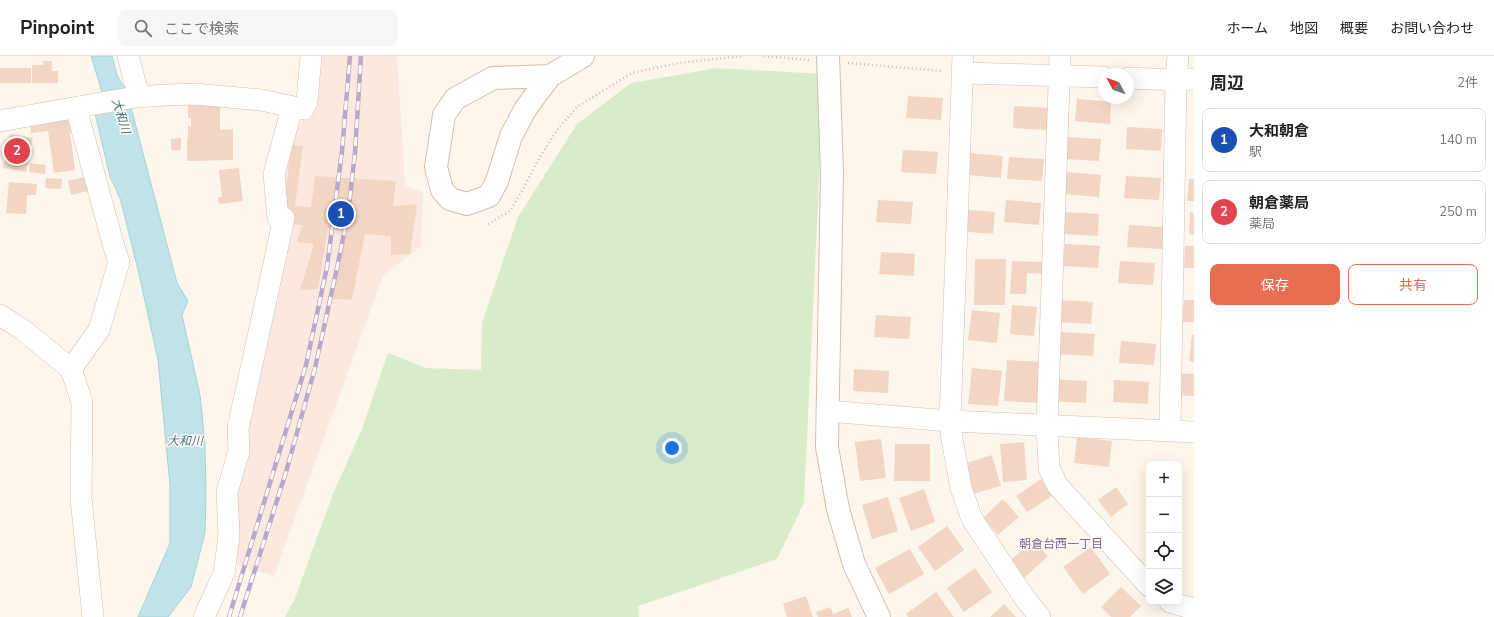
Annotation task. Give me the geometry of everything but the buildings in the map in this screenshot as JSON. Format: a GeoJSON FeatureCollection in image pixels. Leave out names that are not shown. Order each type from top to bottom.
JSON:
{"type":"FeatureCollection","features":[{"type":"Feature","properties":{"kind":"street"},"geometry":{"type":"LineString","coordinates":[[128,56],[137,97]]}},
{"type":"Feature","properties":{"kind":"street"},"geometry":{"type":"LineString","coordinates":[[0,121],[137,97],[194,94],[261,100],[292,108],[303,109],[307,102],[311,56]]}},
{"type":"Feature","properties":{"kind":"street"},"geometry":{"type":"LineString","coordinates":[[551,66],[511,136],[496,181],[489,196],[467,204],[450,199],[442,190],[436,167],[444,115],[455,99],[493,78],[551,66],[583,56]]}},
{"type":"Feature","properties":{"kind":"street"},"geometry":{"type":"LineString","coordinates":[[1170,430],[1185,79],[1178,56]]}},
{"type":"Feature","properties":{"kind":"street"},"geometry":{"type":"LineString","coordinates":[[828,60],[832,172],[827,447],[838,509],[854,564],[878,617]]}},
{"type":"Feature","properties":{"kind":"street"},"geometry":{"type":"LineString","coordinates":[[1040,617],[1026,600],[972,519],[961,488],[952,439],[950,421],[963,65],[1059,65],[1098,75]]}},
{"type":"Feature","properties":{"kind":"street"},"geometry":{"type":"LineString","coordinates":[[1059,65],[1047,426],[1049,468],[1056,485],[1146,583]]}},
{"type":"Feature","properties":{"kind":"street"},"geometry":{"type":"LineString","coordinates":[[1134,78],[1185,79]]}},
{"type":"Feature","properties":{"kind":"street"},"geometry":{"type":"LineString","coordinates":[[71,369],[99,330],[119,262],[78,108]]}},
{"type":"Feature","properties":{"kind":"street"},"geometry":{"type":"LineString","coordinates":[[204,617],[224,573],[229,536],[227,492],[239,451],[238,428],[284,218],[278,218],[274,174],[292,108]]}},
{"type":"Feature","properties":{"kind":"street"},"geometry":{"type":"LineString","coordinates":[[0,315],[23,330],[71,369],[82,402],[81,498],[93,617]]}},
{"type":"Feature","properties":{"kind":"street"},"geometry":{"type":"LineString","coordinates":[[827,411],[950,421],[1194,432]]}},
{"type":"Feature","properties":{"kind":"street"},"geometry":{"type":"LineString","coordinates":[[1180,605],[1194,609]]}},
{"type":"Feature","properties":{"kind":"path"},"geometry":{"type":"LineString","coordinates":[[488,224],[510,210],[557,130],[578,106],[632,73],[678,63],[743,56]]}},
{"type":"Feature","properties":{"kind":"path"},"geometry":{"type":"LineString","coordinates":[[764,56],[963,65]]}},
{"type":"Feature","properties":{"kind":"shaded area"},"geometry":{"type":"Polygon","coordinates":[[[316,56],[397,56],[405,185],[423,192],[421,246],[383,276],[274,576],[232,564],[233,497],[242,426],[286,233],[269,228],[295,132],[312,104],[316,56]]]}},
{"type":"Feature","properties":{"kind":"green space"},"geometry":{"type":"Polygon","coordinates":[[[717,68],[824,74],[804,503],[777,559],[638,606],[639,617],[285,617],[294,601],[333,494],[362,429],[388,353],[426,368],[481,370],[482,323],[518,217],[577,124],[631,83],[717,68]]]}},
{"type":"Feature","properties":{"kind":"water","name":"大和川"},"geometry":{"type":"Polygon","coordinates":[[[91,56],[112,56],[117,75],[127,92],[177,283],[188,301],[182,315],[200,395],[205,444],[205,533],[191,587],[168,617],[138,617],[170,543],[170,485],[158,360],[120,198],[110,177],[91,96],[102,92],[91,56]]]}},
{"type":"Feature","properties":{"kind":"railway"},"geometry":{"type":"LineString","coordinates":[[229,617],[306,365],[327,267],[342,151],[350,56]]}},
{"type":"Feature","properties":{"kind":"railway"},"geometry":{"type":"LineString","coordinates":[[240,617],[286,472],[315,368],[337,268],[348,214],[355,153],[361,56]]}},
{"type":"Feature","properties":{"kind":"place","name":"朝倉薬局"},"geometry":{"type":"Point","coordinates":[17,151]}},
{"type":"Feature","properties":{"kind":"place","name":"大和朝倉"},"geometry":{"type":"Point","coordinates":[341,214]}},
{"type":"Feature","properties":{"kind":"district","name":"朝倉台西一丁目"},"geometry":{"type":"Point","coordinates":[1061,544]}}]}
